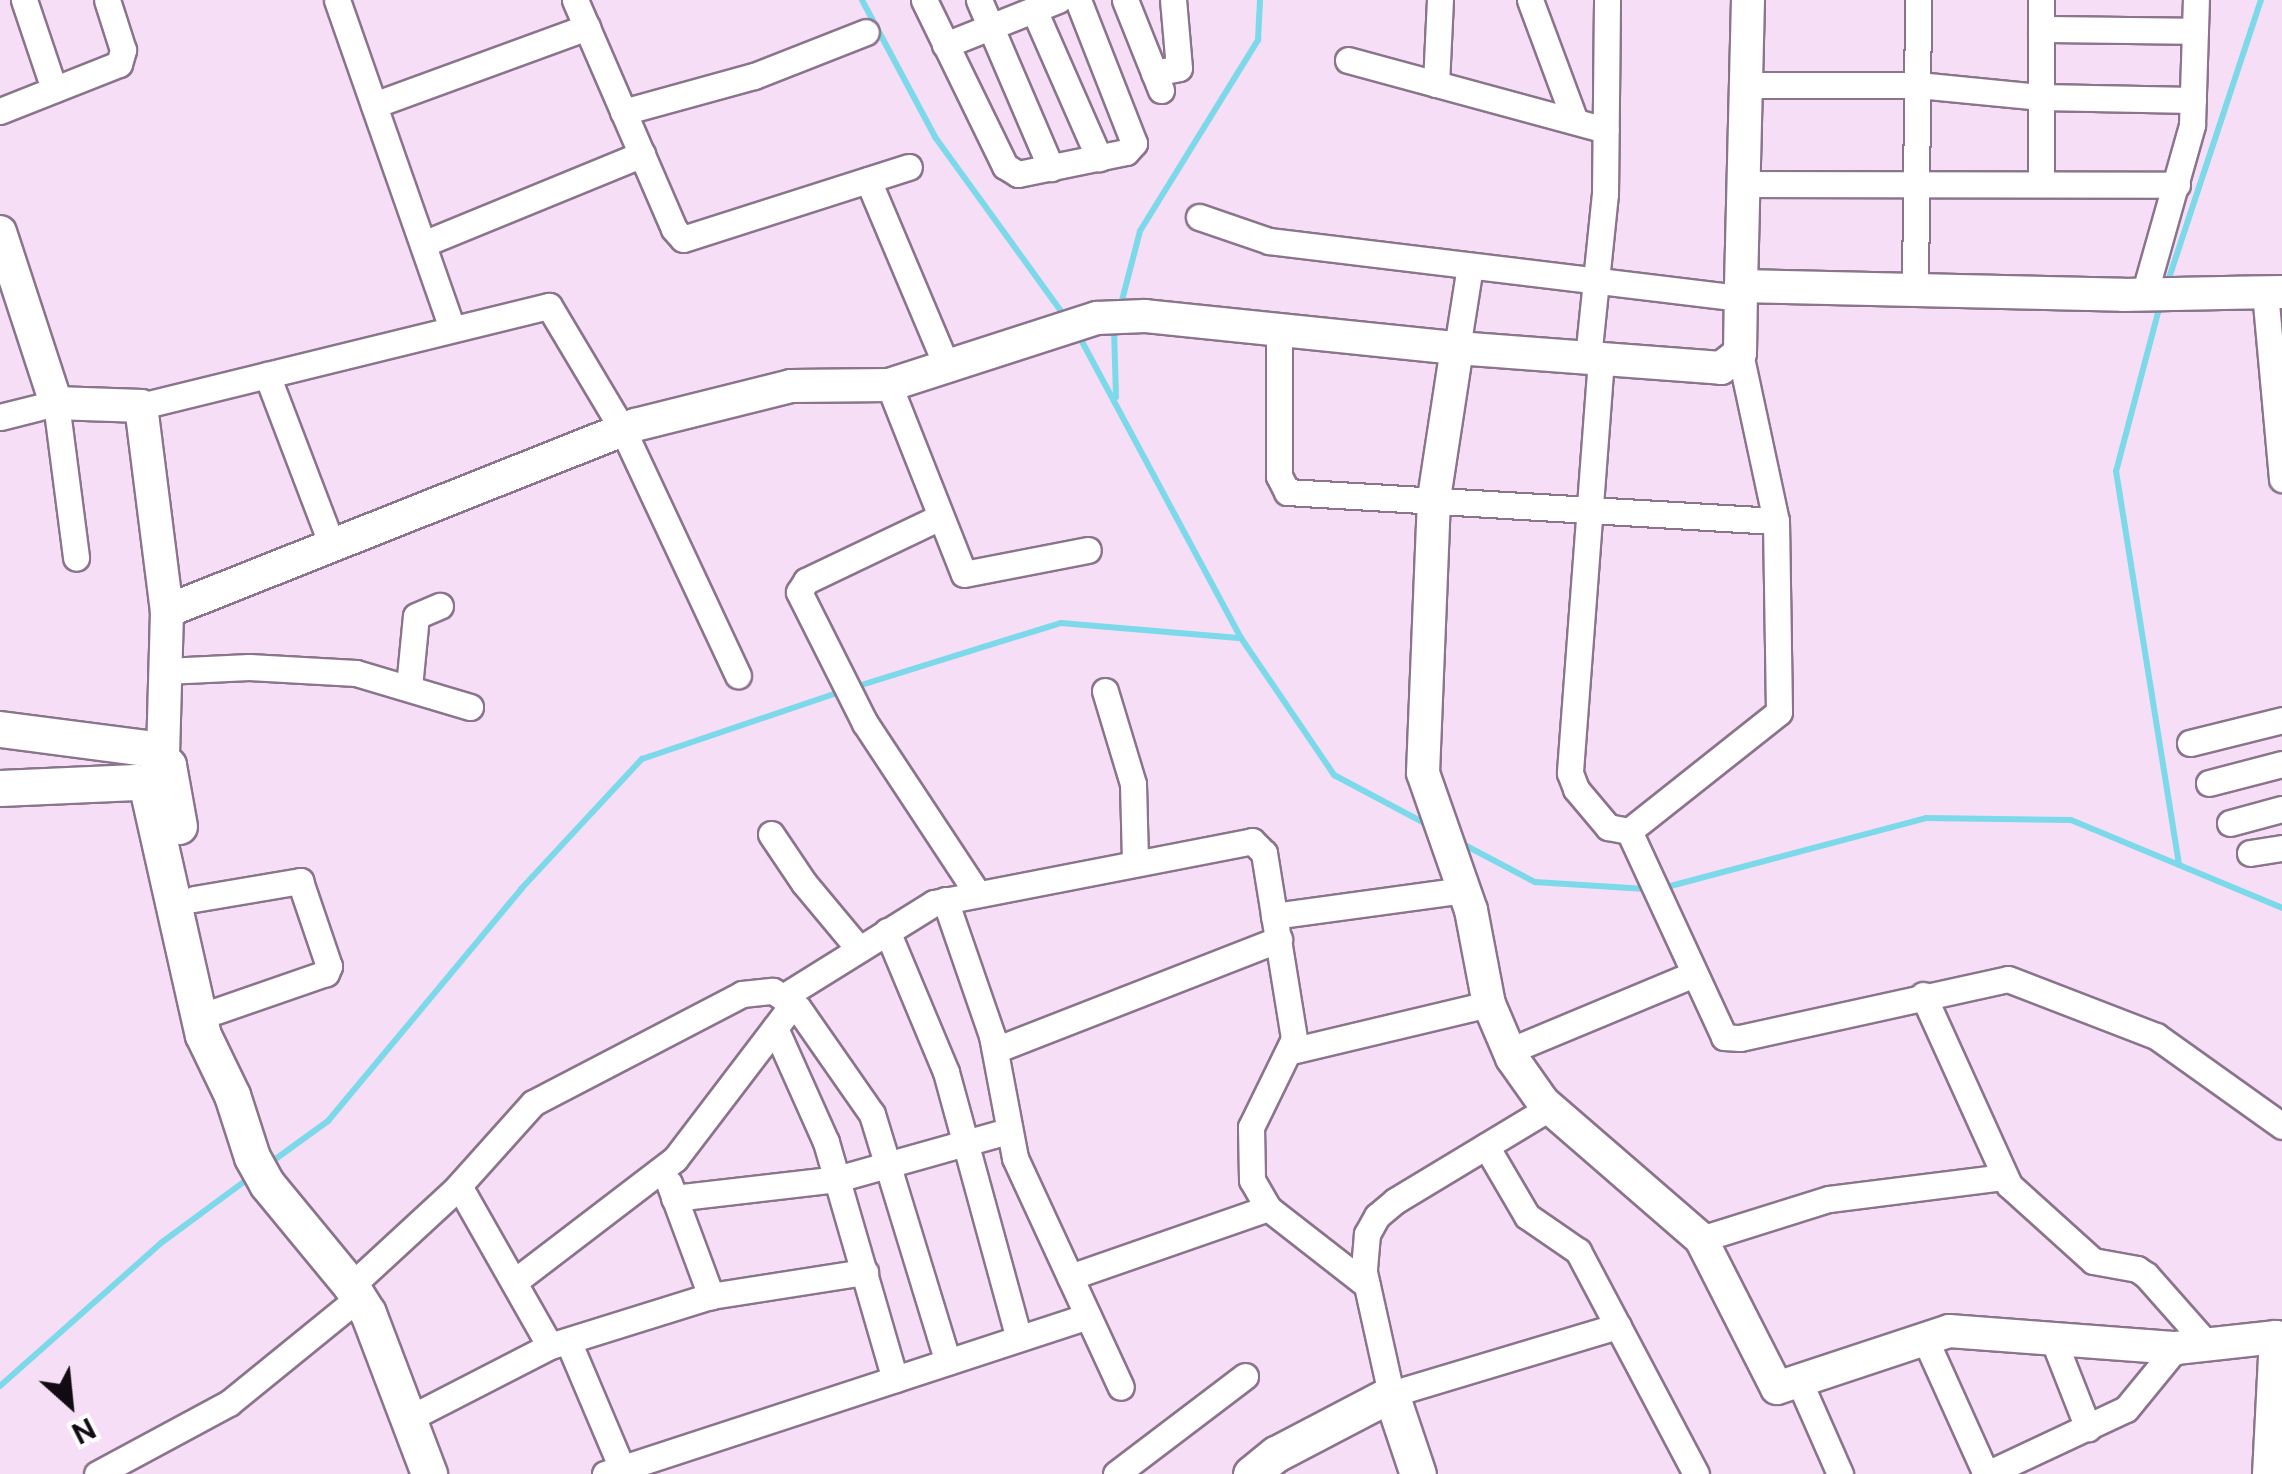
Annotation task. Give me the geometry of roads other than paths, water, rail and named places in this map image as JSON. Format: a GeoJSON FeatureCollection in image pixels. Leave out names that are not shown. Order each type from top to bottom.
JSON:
{"type":"FeatureCollection","features":[{"type":"Feature","properties":{"kind":"main road"},"geometry":{"type":"LineString","coordinates":[[0,730],[154,749],[163,754],[194,899],[203,1034],[222,1070],[260,1171],[354,1292],[429,1474]]}},
{"type":"Feature","properties":{"kind":"main road"},"geometry":{"type":"LineString","coordinates":[[0,788],[136,782],[148,790],[197,963],[216,1012],[222,1070]]}},
{"type":"Feature","properties":{"kind":"main road"},"geometry":{"type":"LineString","coordinates":[[1252,1474],[1276,1454],[1391,1394],[1418,1474]]}},
{"type":"Feature","properties":{"kind":"street"},"geometry":{"type":"LineString","coordinates":[[24,0],[54,89]]}},
{"type":"Feature","properties":{"kind":"street"},"geometry":{"type":"LineString","coordinates":[[0,111],[124,58],[107,0]]}},
{"type":"Feature","properties":{"kind":"street"},"geometry":{"type":"LineString","coordinates":[[337,0],[452,328]]}},
{"type":"Feature","properties":{"kind":"street"},"geometry":{"type":"LineString","coordinates":[[924,0],[1005,166],[1018,174],[1126,152],[1133,136],[1078,0]]}},
{"type":"Feature","properties":{"kind":"street"},"geometry":{"type":"LineString","coordinates":[[980,0],[1052,168]]}},
{"type":"Feature","properties":{"kind":"street"},"geometry":{"type":"LineString","coordinates":[[945,45],[1031,7],[1058,0]]}},
{"type":"Feature","properties":{"kind":"street"},"geometry":{"type":"LineString","coordinates":[[1125,0],[1157,82],[1179,68],[1173,0]]}},
{"type":"Feature","properties":{"kind":"street"},"geometry":{"type":"LineString","coordinates":[[1436,84],[1440,0]]}},
{"type":"Feature","properties":{"kind":"street"},"geometry":{"type":"LineString","coordinates":[[1530,0],[1574,121]]}},
{"type":"Feature","properties":{"kind":"street"},"geometry":{"type":"LineString","coordinates":[[1608,0],[1590,508],[1570,772],[1576,789],[1608,826],[1628,831]]}},
{"type":"Feature","properties":{"kind":"street"},"geometry":{"type":"LineString","coordinates":[[1628,831],[1780,712],[1776,521],[1740,352],[1748,0]]}},
{"type":"Feature","properties":{"kind":"street"},"geometry":{"type":"LineString","coordinates":[[1915,290],[1918,0]]}},
{"type":"Feature","properties":{"kind":"street"},"geometry":{"type":"LineString","coordinates":[[2041,0],[2041,184]]}},
{"type":"Feature","properties":{"kind":"street"},"geometry":{"type":"LineString","coordinates":[[2144,295],[2190,140],[2196,0]]}},
{"type":"Feature","properties":{"kind":"street"},"geometry":{"type":"LineString","coordinates":[[1031,7],[1099,158]]}},
{"type":"Feature","properties":{"kind":"street"},"geometry":{"type":"LineString","coordinates":[[374,105],[585,9],[624,112],[682,239],[910,167]]}},
{"type":"Feature","properties":{"kind":"street"},"geometry":{"type":"LineString","coordinates":[[2041,29],[2195,31]]}},
{"type":"Feature","properties":{"kind":"street"},"geometry":{"type":"LineString","coordinates":[[624,112],[754,76],[866,32]]}},
{"type":"Feature","properties":{"kind":"street"},"geometry":{"type":"LineString","coordinates":[[1348,60],[1606,130]]}},
{"type":"Feature","properties":{"kind":"street"},"geometry":{"type":"LineString","coordinates":[[1746,85],[1918,85],[2042,97],[2193,100]]}},
{"type":"Feature","properties":{"kind":"street"},"geometry":{"type":"LineString","coordinates":[[424,244],[642,154]]}},
{"type":"Feature","properties":{"kind":"street"},"geometry":{"type":"LineString","coordinates":[[868,180],[948,369]]}},
{"type":"Feature","properties":{"kind":"street"},"geometry":{"type":"LineString","coordinates":[[1744,184],[2177,185]]}},
{"type":"Feature","properties":{"kind":"street"},"geometry":{"type":"LineString","coordinates":[[1199,216],[1269,242],[1596,282],[1741,292],[2274,292],[2282,479]]}},
{"type":"Feature","properties":{"kind":"street"},"geometry":{"type":"LineString","coordinates":[[0,232],[56,403],[76,558]]}},
{"type":"Feature","properties":{"kind":"street"},"geometry":{"type":"LineString","coordinates":[[1470,266],[1434,499],[1423,773],[1452,849],[1489,1004],[1509,1052],[1550,1108],[1701,1239],[1778,1388],[1949,1331],[2192,1346],[2279,1336],[2269,1474]]}},
{"type":"Feature","properties":{"kind":"street"},"geometry":{"type":"LineString","coordinates":[[0,417],[56,403],[140,406],[549,306],[623,430],[738,675]]}},
{"type":"Feature","properties":{"kind":"street"},"geometry":{"type":"LineString","coordinates":[[167,611],[623,430],[790,386],[889,385],[948,369],[1090,319],[1145,316],[1457,348],[1722,368],[1740,352]]}},
{"type":"Feature","properties":{"kind":"street"},"geometry":{"type":"LineString","coordinates":[[1279,330],[1280,476],[1284,488],[1294,494],[1776,521]]}},
{"type":"Feature","properties":{"kind":"street"},"geometry":{"type":"LineString","coordinates":[[267,375],[332,545]]}},
{"type":"Feature","properties":{"kind":"street"},"geometry":{"type":"LineString","coordinates":[[889,385],[959,569],[971,576],[1088,550]]}},
{"type":"Feature","properties":{"kind":"street"},"geometry":{"type":"LineString","coordinates":[[140,406],[167,611],[163,754],[148,790]]}},
{"type":"Feature","properties":{"kind":"street"},"geometry":{"type":"LineString","coordinates":[[938,518],[801,586],[801,600],[865,723],[977,893]]}},
{"type":"Feature","properties":{"kind":"street"},"geometry":{"type":"LineString","coordinates":[[409,687],[416,616],[440,606]]}},
{"type":"Feature","properties":{"kind":"street"},"geometry":{"type":"LineString","coordinates":[[165,671],[249,667],[336,672],[409,687],[470,707]]}},
{"type":"Feature","properties":{"kind":"street"},"geometry":{"type":"LineString","coordinates":[[1105,692],[1133,784],[1135,862]]}},
{"type":"Feature","properties":{"kind":"street"},"geometry":{"type":"LineString","coordinates":[[2190,743],[2282,720]]}},
{"type":"Feature","properties":{"kind":"street"},"geometry":{"type":"LineString","coordinates":[[2209,782],[2282,764]]}},
{"type":"Feature","properties":{"kind":"street"},"geometry":{"type":"LineString","coordinates":[[2230,823],[2282,809]]}},
{"type":"Feature","properties":{"kind":"street"},"geometry":{"type":"LineString","coordinates":[[1628,831],[1718,1032],[1731,1040],[1995,979],[2023,982],[2156,1036],[2282,1126]]}},
{"type":"Feature","properties":{"kind":"street"},"geometry":{"type":"LineString","coordinates":[[771,834],[804,884],[859,949]]}},
{"type":"Feature","properties":{"kind":"street"},"geometry":{"type":"LineString","coordinates":[[514,1282],[664,1169],[775,1028],[790,999],[922,908],[977,893],[1252,841],[1264,853],[1294,1028],[1291,1051],[1251,1127],[1252,1180],[1268,1208],[1367,1285]]}},
{"type":"Feature","properties":{"kind":"street"},"geometry":{"type":"LineString","coordinates":[[2250,854],[2282,848]]}},
{"type":"Feature","properties":{"kind":"street"},"geometry":{"type":"LineString","coordinates":[[194,899],[300,880],[329,966],[326,973],[216,1012]]}},
{"type":"Feature","properties":{"kind":"street"},"geometry":{"type":"LineString","coordinates":[[995,1050],[1276,928],[1464,890]]}},
{"type":"Feature","properties":{"kind":"street"},"geometry":{"type":"LineString","coordinates":[[945,900],[995,1050],[1015,1158],[1121,1387]]}},
{"type":"Feature","properties":{"kind":"street"},"geometry":{"type":"LineString","coordinates":[[887,931],[942,1059],[1020,1338]]}},
{"type":"Feature","properties":{"kind":"street"},"geometry":{"type":"LineString","coordinates":[[1509,1052],[1692,975]]}},
{"type":"Feature","properties":{"kind":"street"},"geometry":{"type":"LineString","coordinates":[[97,1474],[229,1403],[354,1292],[539,1098],[742,994],[773,991],[790,999],[860,1093],[890,1167],[948,1362]]}},
{"type":"Feature","properties":{"kind":"street"},"geometry":{"type":"LineString","coordinates":[[1924,996],[2003,1177],[2094,1261],[2137,1268],[2146,1275],[2192,1346]]}},
{"type":"Feature","properties":{"kind":"street"},"geometry":{"type":"LineString","coordinates":[[1291,1051],[1489,1004]]}},
{"type":"Feature","properties":{"kind":"street"},"geometry":{"type":"LineString","coordinates":[[775,1028],[822,1129],[896,1379]]}},
{"type":"Feature","properties":{"kind":"street"},"geometry":{"type":"LineString","coordinates":[[1550,1108],[1394,1200],[1366,1234],[1363,1254],[1367,1285],[1391,1394],[1618,1326]]}},
{"type":"Feature","properties":{"kind":"street"},"geometry":{"type":"LineString","coordinates":[[674,1198],[837,1178],[890,1167],[1008,1131]]}},
{"type":"Feature","properties":{"kind":"street"},"geometry":{"type":"LineString","coordinates":[[1486,1146],[1533,1223],[1578,1251],[1696,1474]]}},
{"type":"Feature","properties":{"kind":"street"},"geometry":{"type":"LineString","coordinates":[[664,1169],[711,1296]]}},
{"type":"Feature","properties":{"kind":"street"},"geometry":{"type":"LineString","coordinates":[[1701,1239],[1829,1199],[2003,1177]]}},
{"type":"Feature","properties":{"kind":"street"},"geometry":{"type":"LineString","coordinates":[[459,1186],[514,1282],[559,1344],[613,1471],[1088,1316]]}},
{"type":"Feature","properties":{"kind":"street"},"geometry":{"type":"LineString","coordinates":[[1070,1277],[1268,1208]]}},
{"type":"Feature","properties":{"kind":"street"},"geometry":{"type":"LineString","coordinates":[[408,1419],[559,1344],[711,1296],[864,1272]]}},
{"type":"Feature","properties":{"kind":"street"},"geometry":{"type":"LineString","coordinates":[[1924,1339],[1995,1472],[2134,1402],[2192,1346]]}},
{"type":"Feature","properties":{"kind":"street"},"geometry":{"type":"LineString","coordinates":[[2054,1339],[2088,1428]]}},
{"type":"Feature","properties":{"kind":"street"},"geometry":{"type":"LineString","coordinates":[[1116,1474],[1246,1376]]}},
{"type":"Feature","properties":{"kind":"street"},"geometry":{"type":"LineString","coordinates":[[1799,1381],[1840,1474]]}},
{"type":"Feature","properties":{"kind":"waterway"},"geometry":{"type":"LineString","coordinates":[[862,0],[935,137],[1066,318]]}},
{"type":"Feature","properties":{"kind":"waterway"},"geometry":{"type":"LineString","coordinates":[[1120,308],[1140,231],[1258,40],[1260,0]]}},
{"type":"Feature","properties":{"kind":"waterway"},"geometry":{"type":"LineString","coordinates":[[2167,284],[2261,0]]}},
{"type":"Feature","properties":{"kind":"waterway"},"geometry":{"type":"LineString","coordinates":[[2160,305],[2116,471],[2179,865]]}},
{"type":"Feature","properties":{"kind":"waterway"},"geometry":{"type":"LineString","coordinates":[[1114,329],[1116,397]]}},
{"type":"Feature","properties":{"kind":"waterway"},"geometry":{"type":"LineString","coordinates":[[1079,336],[1241,638],[1334,775],[1430,826]]}},
{"type":"Feature","properties":{"kind":"waterway"},"geometry":{"type":"LineString","coordinates":[[855,687],[1061,623],[1241,638]]}},
{"type":"Feature","properties":{"kind":"waterway"},"geometry":{"type":"LineString","coordinates":[[270,1163],[328,1121],[521,889],[642,759],[843,691]]}},
{"type":"Feature","properties":{"kind":"waterway"},"geometry":{"type":"LineString","coordinates":[[1663,888],[1926,818],[2071,820],[2282,908]]}},
{"type":"Feature","properties":{"kind":"waterway"},"geometry":{"type":"LineString","coordinates":[[1459,842],[1535,882],[1646,889]]}},
{"type":"Feature","properties":{"kind":"waterway"},"geometry":{"type":"LineString","coordinates":[[0,1386],[161,1243],[252,1176]]}}]}
